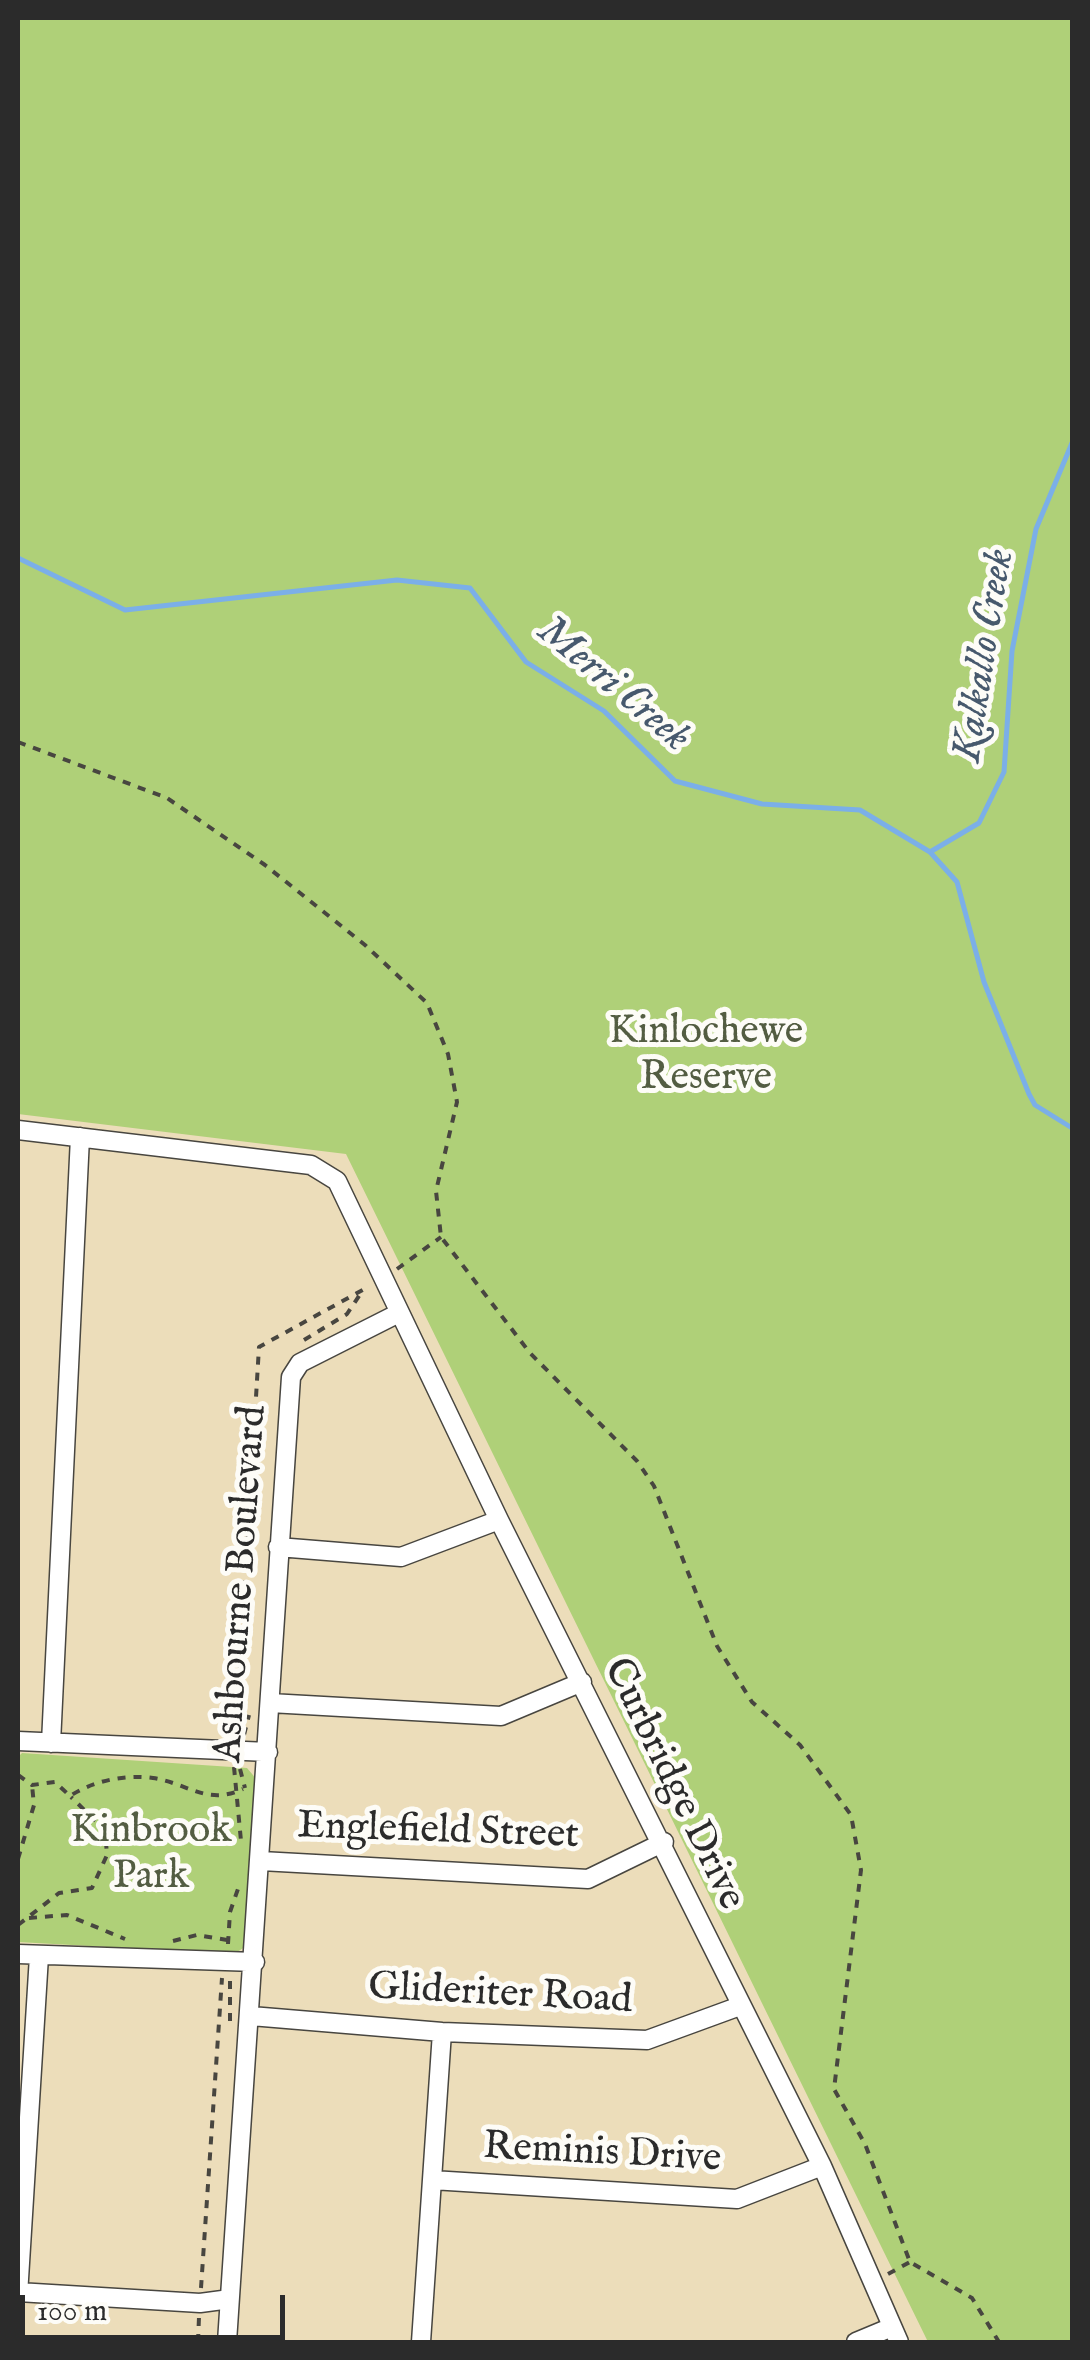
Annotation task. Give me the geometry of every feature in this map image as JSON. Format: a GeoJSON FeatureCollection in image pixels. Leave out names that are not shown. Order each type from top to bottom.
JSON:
{"type":"FeatureCollection","features":[{"type":"Feature","properties":{"kind":"street","name":"Curbridge Drive"},"geometry":{"type":"LineString","coordinates":[[18,1130],[311,1165],[338,1181],[499,1520],[664,1842],[740,2006],[822,2166],[895,2335]]}},
{"type":"Feature","properties":{"kind":"street"},"geometry":{"type":"LineString","coordinates":[[51,1743],[80,1138]]}},
{"type":"Feature","properties":{"kind":"street","name":"Ashbourne Boulevard"},"geometry":{"type":"LineString","coordinates":[[227,2342],[291,1377],[300,1363],[399,1313]]}},
{"type":"Feature","properties":{"kind":"street"},"geometry":{"type":"LineString","coordinates":[[278,1547],[401,1557],[499,1520]]}},
{"type":"Feature","properties":{"kind":"street"},"geometry":{"type":"LineString","coordinates":[[270,1703],[500,1716],[582,1682]]}},
{"type":"Feature","properties":{"kind":"street"},"geometry":{"type":"LineString","coordinates":[[18,1741],[268,1752]]}},
{"type":"Feature","properties":{"kind":"street","name":"Englefield Street"},"geometry":{"type":"LineString","coordinates":[[261,1861],[588,1879],[664,1842]]}},
{"type":"Feature","properties":{"kind":"street"},"geometry":{"type":"LineString","coordinates":[[18,1954],[255,1962]]}},
{"type":"Feature","properties":{"kind":"street"},"geometry":{"type":"LineString","coordinates":[[39,1956],[18,2293],[200,2303],[230,2299]]}},
{"type":"Feature","properties":{"kind":"street","name":"Glideriter Road"},"geometry":{"type":"LineString","coordinates":[[251,2016],[442,2032],[647,2040],[740,2006]]}},
{"type":"Feature","properties":{"kind":"street"},"geometry":{"type":"LineString","coordinates":[[421,2342],[442,2032]]}},
{"type":"Feature","properties":{"kind":"street","name":"Reminis Drive"},"geometry":{"type":"LineString","coordinates":[[432,2180],[737,2199],[822,2166]]}},
{"type":"Feature","properties":{"kind":"street"},"geometry":{"type":"LineString","coordinates":[[856,2342],[895,2335]]}},
{"type":"Feature","properties":{"kind":"path"},"geometry":{"type":"LineString","coordinates":[[18,742],[167,798],[265,865],[365,946],[428,1004],[448,1054],[457,1102],[436,1190],[441,1237],[530,1353],[636,1461],[654,1486],[717,1646],[752,1702],[800,1745],[851,1815],[861,1870],[834,2089],[865,2144],[910,2262],[972,2298],[999,2342]]}},
{"type":"Feature","properties":{"kind":"path"},"geometry":{"type":"LineString","coordinates":[[379,1269],[441,1237]]}},
{"type":"Feature","properties":{"kind":"path"},"geometry":{"type":"LineString","coordinates":[[242,1847],[234,1793],[234,1750],[242,1686],[259,1347],[364,1290]]}},
{"type":"Feature","properties":{"kind":"path"},"geometry":{"type":"LineString","coordinates":[[70,1796],[93,1781],[153,1778],[207,1797],[234,1793],[245,1788],[268,1752]]}},
{"type":"Feature","properties":{"kind":"path"},"geometry":{"type":"LineString","coordinates":[[18,1775],[32,1785],[54,1782],[70,1796],[105,1830],[108,1855],[92,1888],[58,1893],[18,1925]]}},
{"type":"Feature","properties":{"kind":"path"},"geometry":{"type":"LineString","coordinates":[[18,1859],[34,1805],[32,1785]]}},
{"type":"Feature","properties":{"kind":"path"},"geometry":{"type":"LineString","coordinates":[[198,2342],[223,1960],[230,1912],[242,1880]]}},
{"type":"Feature","properties":{"kind":"path"},"geometry":{"type":"LineString","coordinates":[[29,1918],[67,1915],[130,1941]]}},
{"type":"Feature","properties":{"kind":"path"},"geometry":{"type":"LineString","coordinates":[[162,1944],[198,1934],[228,1940],[255,1962]]}},
{"type":"Feature","properties":{"kind":"path"},"geometry":{"type":"LineString","coordinates":[[872,2283],[910,2262]]}},
{"type":"Feature","properties":{"kind":"green space","name":"Kinlochewe Reserve"},"geometry":{"type":"Polygon","coordinates":[[[18,18],[1072,18],[1072,2342],[928,2342],[346,1154],[18,1114],[18,18]]]}},
{"type":"Feature","properties":{"kind":"green space","name":"Kinbrook Park"},"geometry":{"type":"Polygon","coordinates":[[[22,1753],[247,1768],[258,1781],[248,1945],[234,1954],[18,1942],[18,1757],[22,1753]]]}},
{"type":"Feature","properties":{"kind":"waterway","name":"Kalkallo Creek"},"geometry":{"type":"LineString","coordinates":[[930,852],[979,823],[1004,772],[1012,651],[1036,529],[1072,443]]}},
{"type":"Feature","properties":{"kind":"waterway","name":"Merri Creek"},"geometry":{"type":"LineString","coordinates":[[18,558],[125,610],[397,580],[470,588],[526,662],[604,711],[675,781],[762,804],[860,810],[930,852],[957,882],[984,982],[1029,1094],[1035,1105],[1072,1128]]}}]}
